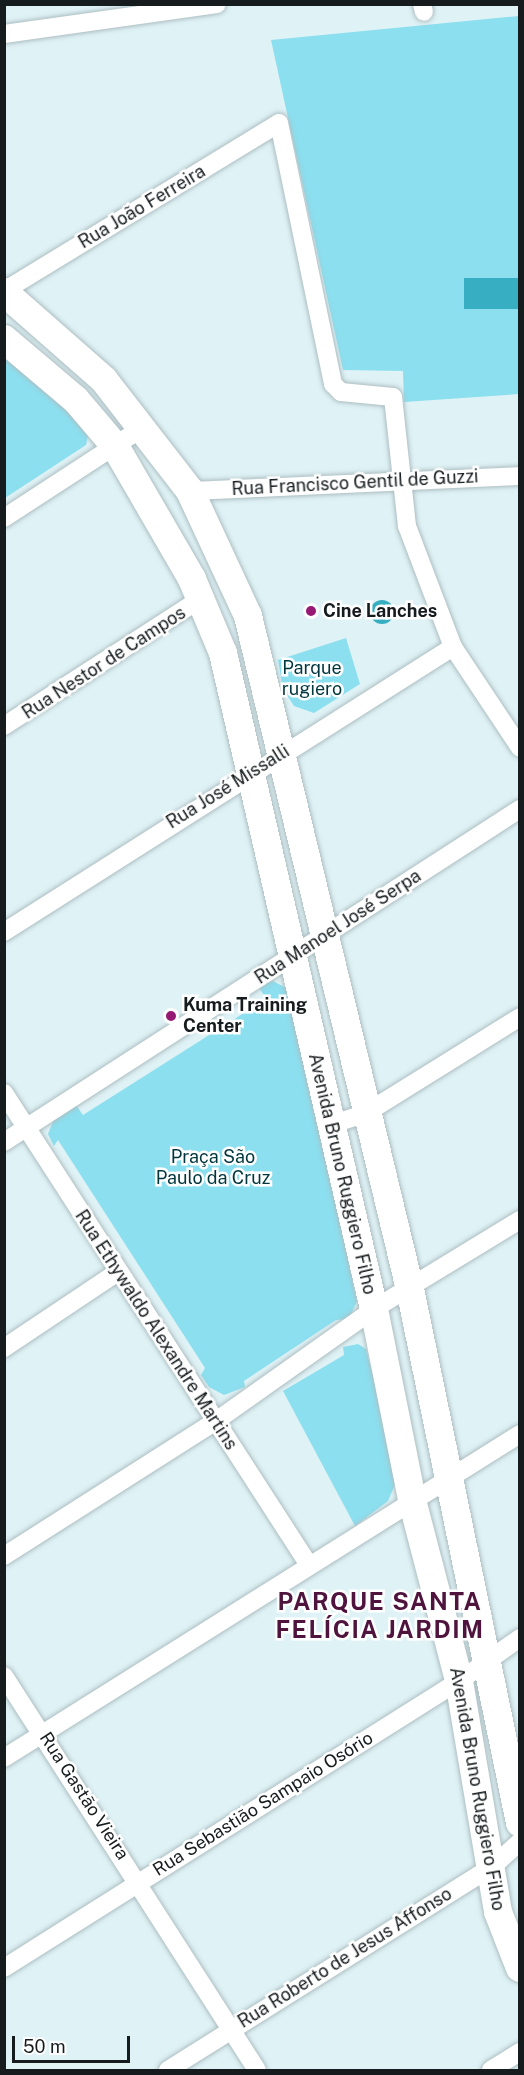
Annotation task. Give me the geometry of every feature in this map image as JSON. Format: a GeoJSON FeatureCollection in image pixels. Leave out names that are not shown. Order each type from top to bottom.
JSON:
{"type":"FeatureCollection","features":[{"type":"Feature","properties":{"kind":"main road","name":"Avenida Bruno Ruggiero Filho"},"geometry":{"type":"LineString","coordinates":[[4,291],[104,380],[190,491],[248,616],[278,756],[410,1289],[448,1479],[488,1658],[519,1823]]}},
{"type":"Feature","properties":{"kind":"main road","name":"Avenida Bruno Ruggiero Filho"},"geometry":{"type":"LineString","coordinates":[[4,339],[76,400],[115,446],[202,598],[223,653],[253,770],[330,1125],[374,1309],[412,1500],[459,1681],[493,1866],[498,1912],[519,1968]]}},
{"type":"Feature","properties":{"kind":"street"},"geometry":{"type":"LineString","coordinates":[[4,33],[217,4]]}},
{"type":"Feature","properties":{"kind":"street","name":"Rua João Ferreira"},"geometry":{"type":"LineString","coordinates":[[4,291],[279,123],[333,384],[341,392],[393,397],[404,480]]}},
{"type":"Feature","properties":{"kind":"street"},"geometry":{"type":"LineString","coordinates":[[4,518],[142,429]]}},
{"type":"Feature","properties":{"kind":"street","name":"Rua Francisco Gentil de Guzzi"},"geometry":{"type":"LineString","coordinates":[[190,491],[519,476]]}},
{"type":"Feature","properties":{"kind":"street"},"geometry":{"type":"LineString","coordinates":[[404,480],[407,526],[453,646],[519,748]]}},
{"type":"Feature","properties":{"kind":"street","name":"Rua Nestor de Campos"},"geometry":{"type":"LineString","coordinates":[[4,726],[202,598]]}},
{"type":"Feature","properties":{"kind":"street","name":"Rua José Missalli"},"geometry":{"type":"LineString","coordinates":[[4,932],[253,770],[453,646]]}},
{"type":"Feature","properties":{"kind":"street","name":"Rua Manoel José Serpa"},"geometry":{"type":"LineString","coordinates":[[4,1142],[519,809]]}},
{"type":"Feature","properties":{"kind":"street"},"geometry":{"type":"LineString","coordinates":[[330,1125],[366,1113],[519,1017]]}},
{"type":"Feature","properties":{"kind":"street","name":"Rua Ethywaldo Alexandre Martins"},"geometry":{"type":"LineString","coordinates":[[4,1093],[116,1273],[216,1421],[309,1565]]}},
{"type":"Feature","properties":{"kind":"street"},"geometry":{"type":"LineString","coordinates":[[4,1556],[216,1421],[374,1309],[519,1220]]}},
{"type":"Feature","properties":{"kind":"street"},"geometry":{"type":"LineString","coordinates":[[4,1348],[116,1273]]}},
{"type":"Feature","properties":{"kind":"street"},"geometry":{"type":"LineString","coordinates":[[4,1758],[519,1434]]}},
{"type":"Feature","properties":{"kind":"street","name":"Rua Sebastião Sampaio Osório"},"geometry":{"type":"LineString","coordinates":[[4,1968],[140,1880],[459,1681],[488,1658],[519,1638]]}},
{"type":"Feature","properties":{"kind":"street","name":"Rua Gastão Vieira"},"geometry":{"type":"LineString","coordinates":[[4,1676],[140,1880],[257,2070]]}},
{"type":"Feature","properties":{"kind":"street","name":"Rua Roberto de Jesus Affonso"},"geometry":{"type":"LineString","coordinates":[[168,2070],[493,1866],[519,1842]]}},
{"type":"Feature","properties":{"kind":"street"},"geometry":{"type":"LineString","coordinates":[[491,2070],[519,2052]]}},
{"type":"Feature","properties":{"kind":"green space"},"geometry":{"type":"Polygon","coordinates":[[[519,16],[519,394],[404,402],[403,371],[343,370],[271,40],[519,16]]]}},
{"type":"Feature","properties":{"kind":"green space"},"geometry":{"type":"Polygon","coordinates":[[[4,353],[45,385],[88,436],[86,445],[5,498],[4,353]]]}},
{"type":"Feature","properties":{"kind":"green space","name":"Parque rugiero"},"geometry":{"type":"Polygon","coordinates":[[[346,638],[360,684],[314,713],[294,706],[283,689],[278,660],[346,638]]]}},
{"type":"Feature","properties":{"kind":"green space","name":"Praça São Paulo da Cruz"},"geometry":{"type":"Polygon","coordinates":[[[271,980],[290,990],[357,1301],[349,1319],[336,1320],[244,1381],[245,1387],[224,1395],[209,1387],[201,1375],[205,1368],[58,1140],[54,1146],[48,1134],[54,1119],[76,1105],[83,1115],[266,999],[259,987],[271,980]]]}},
{"type":"Feature","properties":{"kind":"green space"},"geometry":{"type":"Polygon","coordinates":[[[358,1344],[366,1349],[399,1475],[388,1501],[355,1526],[283,1391],[344,1355],[343,1347],[358,1344]]]}},
{"type":"Feature","properties":{"kind":"shaded area"},"geometry":{"type":"Polygon","coordinates":[[[464,278],[519,278],[519,309],[464,309],[464,278]]]}},
{"type":"Feature","properties":{"kind":"shaded area"},"geometry":{"type":"Polygon","coordinates":[[[382,600],[390,604],[394,612],[390,620],[382,624],[374,620],[370,612],[374,604],[382,600]]]}},
{"type":"Feature","properties":{"kind":"place","name":"Cine Lanches"},"geometry":{"type":"Point","coordinates":[311,611]}},
{"type":"Feature","properties":{"kind":"place","name":"Kuma Training Center"},"geometry":{"type":"Point","coordinates":[171,1016]}},
{"type":"Feature","properties":{"kind":"district","name":"PARQUE SANTA FELÍCIA JARDIM"},"geometry":{"type":"Point","coordinates":[380,1616]}}]}
